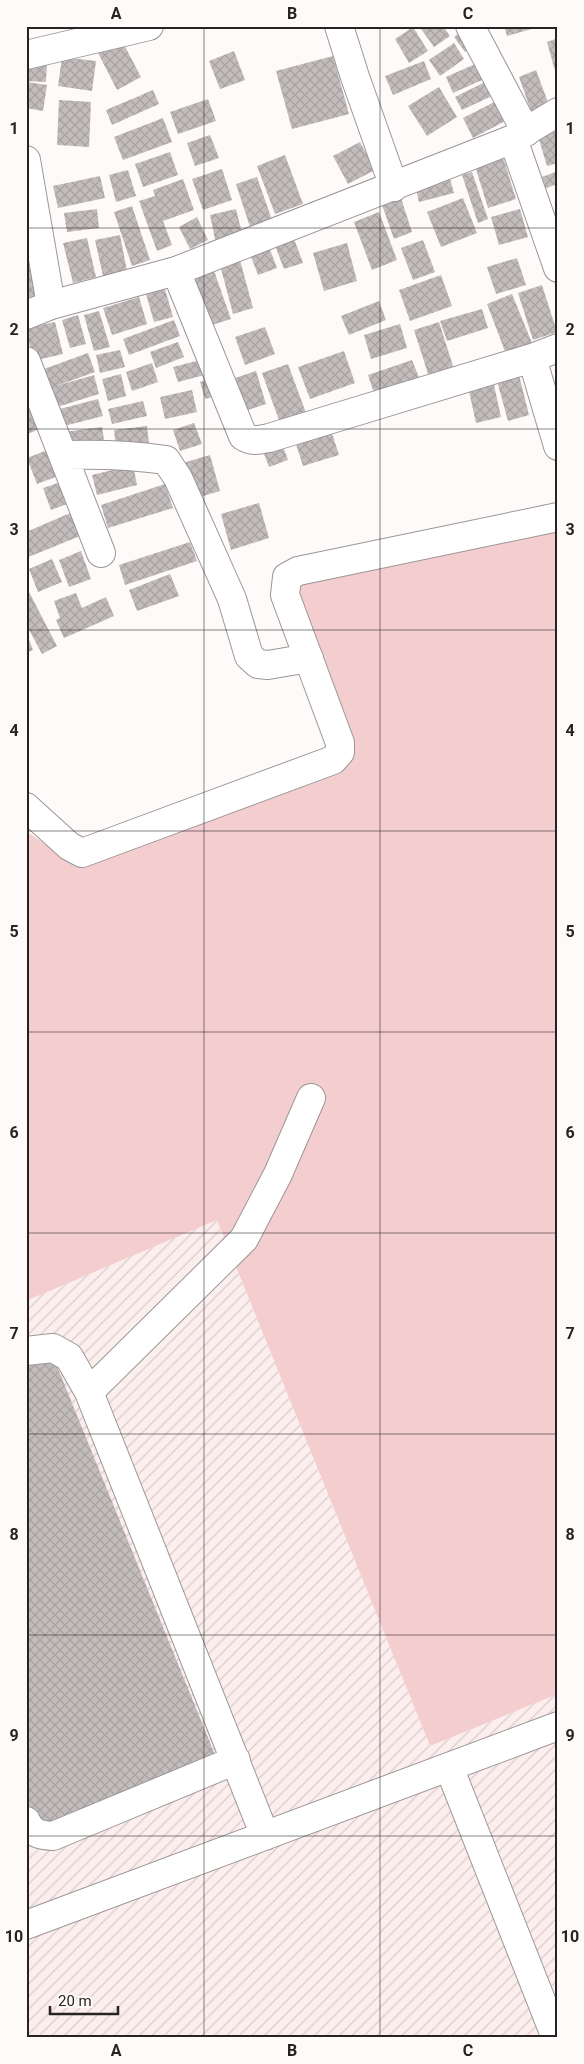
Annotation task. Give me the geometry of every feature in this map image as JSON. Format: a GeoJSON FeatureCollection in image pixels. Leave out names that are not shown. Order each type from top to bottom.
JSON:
{"type":"FeatureCollection","features":[{"type":"Feature","properties":{"kind":"street"},"geometry":{"type":"LineString","coordinates":[[26,55],[119,30],[150,26]]}},
{"type":"Feature","properties":{"kind":"street"},"geometry":{"type":"LineString","coordinates":[[339,26],[394,187]]}},
{"type":"Feature","properties":{"kind":"street"},"geometry":{"type":"LineString","coordinates":[[470,26],[520,136],[558,268]]}},
{"type":"Feature","properties":{"kind":"street"},"geometry":{"type":"LineString","coordinates":[[26,315],[52,305],[176,270],[394,187],[520,136],[558,112]]}},
{"type":"Feature","properties":{"kind":"street"},"geometry":{"type":"LineString","coordinates":[[26,160],[52,305]]}},
{"type":"Feature","properties":{"kind":"street"},"geometry":{"type":"LineString","coordinates":[[176,270],[244,436],[254,441],[532,358],[558,348]]}},
{"type":"Feature","properties":{"kind":"street"},"geometry":{"type":"LineString","coordinates":[[532,358],[558,446]]}},
{"type":"Feature","properties":{"kind":"street"},"geometry":{"type":"LineString","coordinates":[[26,360],[101,554]]}},
{"type":"Feature","properties":{"kind":"street"},"geometry":{"type":"LineString","coordinates":[[64,455],[140,456],[166,460],[178,478],[232,599],[249,656],[258,664],[268,665],[308,658]]}},
{"type":"Feature","properties":{"kind":"street"},"geometry":{"type":"LineString","coordinates":[[26,807],[69,846],[82,853],[333,760],[340,752],[340,743],[285,595],[288,577],[298,571],[558,517]]}},
{"type":"Feature","properties":{"kind":"street"},"geometry":{"type":"LineString","coordinates":[[89,1392],[244,1239],[278,1174],[312,1098]]}},
{"type":"Feature","properties":{"kind":"street"},"geometry":{"type":"LineString","coordinates":[[26,1351],[53,1348],[69,1357],[89,1392],[265,1836]]}},
{"type":"Feature","properties":{"kind":"street"},"geometry":{"type":"LineString","coordinates":[[26,1925],[558,1726]]}},
{"type":"Feature","properties":{"kind":"street"},"geometry":{"type":"LineString","coordinates":[[26,1821],[28,1826],[37,1834],[53,1836],[236,1760]]}},
{"type":"Feature","properties":{"kind":"street"},"geometry":{"type":"LineString","coordinates":[[449,1767],[556,2038]]}},
{"type":"Feature","properties":{"kind":"shaded area"},"geometry":{"type":"Polygon","coordinates":[[[558,523],[558,1694],[430,1746],[217,1220],[26,1301],[26,831],[77,866],[351,748],[290,587],[558,523]]]}},
{"type":"Feature","properties":{"kind":"shaded area"},"geometry":{"type":"Polygon","coordinates":[[[217,1220],[430,1746],[558,1694],[558,2038],[26,2038],[26,1301],[217,1220]]]}},
{"type":"Feature","properties":{"kind":"building"},"geometry":{"type":"Polygon","coordinates":[[[419,26],[443,26],[450,36],[434,47],[419,26]]]}},
{"type":"Feature","properties":{"kind":"building"},"geometry":{"type":"Polygon","coordinates":[[[504,26],[538,26],[538,27],[507,36],[504,26]]]}},
{"type":"Feature","properties":{"kind":"building"},"geometry":{"type":"Polygon","coordinates":[[[413,27],[428,51],[409,63],[395,39],[413,27]]]}},
{"type":"Feature","properties":{"kind":"building"},"geometry":{"type":"Polygon","coordinates":[[[467,28],[477,43],[465,52],[454,37],[467,28]]]}},
{"type":"Feature","properties":{"kind":"building"},"geometry":{"type":"Polygon","coordinates":[[[120,37],[141,77],[117,90],[96,49],[120,37]]]}},
{"type":"Feature","properties":{"kind":"building"},"geometry":{"type":"Polygon","coordinates":[[[558,38],[558,78],[557,78],[547,42],[558,38]]]}},
{"type":"Feature","properties":{"kind":"building"},"geometry":{"type":"Polygon","coordinates":[[[454,43],[464,59],[440,76],[429,60],[454,43]]]}},
{"type":"Feature","properties":{"kind":"building"},"geometry":{"type":"Polygon","coordinates":[[[234,51],[245,80],[220,89],[209,61],[234,51]]]}},
{"type":"Feature","properties":{"kind":"building"},"geometry":{"type":"Polygon","coordinates":[[[333,56],[349,114],[292,129],[276,71],[333,56]]]}},
{"type":"Feature","properties":{"kind":"building"},"geometry":{"type":"Polygon","coordinates":[[[62,57],[96,61],[92,91],[58,86],[62,57]]]}},
{"type":"Feature","properties":{"kind":"building"},"geometry":{"type":"Polygon","coordinates":[[[484,60],[491,76],[453,93],[446,77],[484,60]]]}},
{"type":"Feature","properties":{"kind":"building"},"geometry":{"type":"Polygon","coordinates":[[[26,61],[47,61],[46,82],[26,81],[26,61]]]}},
{"type":"Feature","properties":{"kind":"building"},"geometry":{"type":"Polygon","coordinates":[[[424,61],[431,79],[393,95],[385,76],[424,61]]]}},
{"type":"Feature","properties":{"kind":"building"},"geometry":{"type":"Polygon","coordinates":[[[536,70],[549,105],[531,111],[519,77],[536,70]]]}},
{"type":"Feature","properties":{"kind":"building"},"geometry":{"type":"Polygon","coordinates":[[[487,81],[494,95],[462,110],[455,97],[487,81]]]}},
{"type":"Feature","properties":{"kind":"building"},"geometry":{"type":"Polygon","coordinates":[[[27,82],[47,85],[43,111],[26,108],[27,82]]]}},
{"type":"Feature","properties":{"kind":"building"},"geometry":{"type":"Polygon","coordinates":[[[439,87],[457,117],[427,136],[408,106],[439,87]]]}},
{"type":"Feature","properties":{"kind":"building"},"geometry":{"type":"Polygon","coordinates":[[[153,90],[159,104],[112,125],[106,110],[153,90]]]}},
{"type":"Feature","properties":{"kind":"building"},"geometry":{"type":"Polygon","coordinates":[[[506,96],[515,116],[473,138],[463,118],[506,96]]]}},
{"type":"Feature","properties":{"kind":"building"},"geometry":{"type":"Polygon","coordinates":[[[208,99],[216,121],[178,134],[170,112],[208,99]]]}},
{"type":"Feature","properties":{"kind":"building"},"geometry":{"type":"Polygon","coordinates":[[[59,100],[91,102],[89,147],[57,145],[59,100]]]}},
{"type":"Feature","properties":{"kind":"building"},"geometry":{"type":"Polygon","coordinates":[[[163,118],[172,142],[123,160],[114,137],[163,118]]]}},
{"type":"Feature","properties":{"kind":"building"},"geometry":{"type":"Polygon","coordinates":[[[558,127],[558,163],[547,166],[537,133],[558,127]]]}},
{"type":"Feature","properties":{"kind":"building"},"geometry":{"type":"Polygon","coordinates":[[[210,135],[219,158],[195,166],[187,143],[210,135]]]}},
{"type":"Feature","properties":{"kind":"building"},"geometry":{"type":"Polygon","coordinates":[[[360,142],[375,170],[348,184],[333,156],[360,142]]]}},
{"type":"Feature","properties":{"kind":"building"},"geometry":{"type":"Polygon","coordinates":[[[170,152],[178,175],[143,187],[135,164],[170,152]]]}},
{"type":"Feature","properties":{"kind":"building"},"geometry":{"type":"Polygon","coordinates":[[[285,155],[303,204],[275,214],[257,166],[285,155]]]}},
{"type":"Feature","properties":{"kind":"building"},"geometry":{"type":"Polygon","coordinates":[[[503,157],[516,199],[488,208],[475,166],[503,157]]]}},
{"type":"Feature","properties":{"kind":"building"},"geometry":{"type":"Polygon","coordinates":[[[222,169],[232,200],[203,210],[192,179],[222,169]]]}},
{"type":"Feature","properties":{"kind":"building"},"geometry":{"type":"Polygon","coordinates":[[[128,170],[136,196],[116,202],[109,175],[128,170]]]}},
{"type":"Feature","properties":{"kind":"building"},"geometry":{"type":"Polygon","coordinates":[[[558,171],[558,184],[546,188],[542,177],[558,171]]]}},
{"type":"Feature","properties":{"kind":"building"},"geometry":{"type":"Polygon","coordinates":[[[472,172],[488,219],[478,223],[462,175],[472,172]]]}},
{"type":"Feature","properties":{"kind":"building"},"geometry":{"type":"Polygon","coordinates":[[[449,175],[454,193],[419,202],[415,184],[449,175]]]}},
{"type":"Feature","properties":{"kind":"building"},"geometry":{"type":"Polygon","coordinates":[[[100,176],[105,198],[58,208],[53,186],[100,176]]]}},
{"type":"Feature","properties":{"kind":"building"},"geometry":{"type":"Polygon","coordinates":[[[257,177],[273,223],[251,230],[236,184],[257,177]]]}},
{"type":"Feature","properties":{"kind":"building"},"geometry":{"type":"Polygon","coordinates":[[[183,179],[194,210],[163,221],[172,245],[157,251],[139,201],[155,196],[153,190],[183,179]]]}},
{"type":"Feature","properties":{"kind":"building"},"geometry":{"type":"Polygon","coordinates":[[[399,192],[412,232],[394,239],[380,199],[399,192]]]}},
{"type":"Feature","properties":{"kind":"building"},"geometry":{"type":"Polygon","coordinates":[[[463,198],[477,233],[441,247],[427,212],[463,198]]]}},
{"type":"Feature","properties":{"kind":"building"},"geometry":{"type":"Polygon","coordinates":[[[132,206],[150,260],[132,266],[114,212],[132,206]]]}},
{"type":"Feature","properties":{"kind":"building"},"geometry":{"type":"Polygon","coordinates":[[[97,209],[99,228],[67,232],[64,213],[97,209]]]}},
{"type":"Feature","properties":{"kind":"building"},"geometry":{"type":"Polygon","coordinates":[[[236,209],[243,237],[216,244],[210,215],[236,209]]]}},
{"type":"Feature","properties":{"kind":"building"},"geometry":{"type":"Polygon","coordinates":[[[520,209],[528,237],[499,245],[491,217],[520,209]]]}},
{"type":"Feature","properties":{"kind":"building"},"geometry":{"type":"Polygon","coordinates":[[[379,212],[397,260],[372,270],[354,222],[379,212]]]}},
{"type":"Feature","properties":{"kind":"building"},"geometry":{"type":"Polygon","coordinates":[[[197,217],[208,240],[190,249],[179,227],[197,217]]]}},
{"type":"Feature","properties":{"kind":"building"},"geometry":{"type":"Polygon","coordinates":[[[120,235],[127,271],[103,276],[95,240],[120,235]]]}},
{"type":"Feature","properties":{"kind":"building"},"geometry":{"type":"Polygon","coordinates":[[[293,236],[303,263],[284,269],[274,243],[293,236]]]}},
{"type":"Feature","properties":{"kind":"building"},"geometry":{"type":"Polygon","coordinates":[[[87,238],[96,277],[73,283],[63,243],[87,238]]]}},
{"type":"Feature","properties":{"kind":"building"},"geometry":{"type":"Polygon","coordinates":[[[423,240],[435,272],[413,280],[401,248],[423,240]]]}},
{"type":"Feature","properties":{"kind":"building"},"geometry":{"type":"Polygon","coordinates":[[[347,243],[357,281],[324,291],[313,253],[347,243]]]}},
{"type":"Feature","properties":{"kind":"building"},"geometry":{"type":"Polygon","coordinates":[[[269,247],[277,268],[258,275],[250,254],[269,247]]]}},
{"type":"Feature","properties":{"kind":"building"},"geometry":{"type":"Polygon","coordinates":[[[517,258],[526,285],[496,294],[487,267],[517,258]]]}},
{"type":"Feature","properties":{"kind":"building"},"geometry":{"type":"Polygon","coordinates":[[[240,260],[253,308],[233,314],[220,265],[240,260]]]}},
{"type":"Feature","properties":{"kind":"building"},"geometry":{"type":"Polygon","coordinates":[[[37,267],[43,294],[26,298],[26,269],[37,267]]]}},
{"type":"Feature","properties":{"kind":"building"},"geometry":{"type":"Polygon","coordinates":[[[213,268],[231,319],[209,326],[192,276],[213,268]]]}},
{"type":"Feature","properties":{"kind":"building"},"geometry":{"type":"Polygon","coordinates":[[[441,275],[452,306],[410,321],[399,290],[441,275]]]}},
{"type":"Feature","properties":{"kind":"building"},"geometry":{"type":"Polygon","coordinates":[[[542,285],[557,332],[533,340],[518,293],[542,285]]]}},
{"type":"Feature","properties":{"kind":"building"},"geometry":{"type":"Polygon","coordinates":[[[165,289],[173,317],[154,322],[146,294],[165,289]]]}},
{"type":"Feature","properties":{"kind":"building"},"geometry":{"type":"Polygon","coordinates":[[[512,294],[532,343],[506,354],[487,304],[512,294]]]}},
{"type":"Feature","properties":{"kind":"building"},"geometry":{"type":"Polygon","coordinates":[[[139,297],[147,324],[112,335],[103,308],[139,297]]]}},
{"type":"Feature","properties":{"kind":"building"},"geometry":{"type":"Polygon","coordinates":[[[379,301],[386,320],[349,335],[341,316],[379,301]]]}},
{"type":"Feature","properties":{"kind":"building"},"geometry":{"type":"Polygon","coordinates":[[[482,309],[488,328],[447,341],[440,321],[482,309]]]}},
{"type":"Feature","properties":{"kind":"building"},"geometry":{"type":"Polygon","coordinates":[[[99,311],[110,347],[94,351],[84,315],[99,311]]]}},
{"type":"Feature","properties":{"kind":"building"},"geometry":{"type":"Polygon","coordinates":[[[78,315],[86,344],[70,348],[62,320],[78,315]]]}},
{"type":"Feature","properties":{"kind":"building"},"geometry":{"type":"Polygon","coordinates":[[[174,320],[180,336],[129,355],[123,339],[174,320]]]}},
{"type":"Feature","properties":{"kind":"building"},"geometry":{"type":"Polygon","coordinates":[[[55,322],[63,354],[33,361],[26,328],[55,322]]]}},
{"type":"Feature","properties":{"kind":"building"},"geometry":{"type":"Polygon","coordinates":[[[439,322],[454,369],[429,377],[414,330],[439,322]]]}},
{"type":"Feature","properties":{"kind":"building"},"geometry":{"type":"Polygon","coordinates":[[[400,324],[407,348],[371,359],[364,335],[400,324]]]}},
{"type":"Feature","properties":{"kind":"building"},"geometry":{"type":"Polygon","coordinates":[[[265,327],[275,354],[245,365],[235,337],[265,327]]]}},
{"type":"Feature","properties":{"kind":"building"},"geometry":{"type":"Polygon","coordinates":[[[178,342],[184,357],[156,368],[150,352],[178,342]]]}},
{"type":"Feature","properties":{"kind":"building"},"geometry":{"type":"Polygon","coordinates":[[[120,350],[125,367],[100,373],[96,355],[120,350]]]}},
{"type":"Feature","properties":{"kind":"building"},"geometry":{"type":"Polygon","coordinates":[[[344,351],[355,383],[310,399],[298,367],[344,351]]]}},
{"type":"Feature","properties":{"kind":"building"},"geometry":{"type":"Polygon","coordinates":[[[88,353],[95,372],[56,386],[94,375],[99,394],[57,407],[44,369],[88,353]]]}},
{"type":"Feature","properties":{"kind":"building"},"geometry":{"type":"Polygon","coordinates":[[[208,358],[212,373],[178,382],[173,367],[208,358]]]}},
{"type":"Feature","properties":{"kind":"building"},"geometry":{"type":"Polygon","coordinates":[[[412,360],[420,380],[375,396],[368,375],[412,360]]]}},
{"type":"Feature","properties":{"kind":"building"},"geometry":{"type":"Polygon","coordinates":[[[152,363],[158,382],[132,391],[126,372],[152,363]]]}},
{"type":"Feature","properties":{"kind":"building"},"geometry":{"type":"Polygon","coordinates":[[[288,364],[306,413],[280,423],[262,373],[288,364]]]}},
{"type":"Feature","properties":{"kind":"building"},"geometry":{"type":"Polygon","coordinates":[[[256,371],[266,404],[245,411],[235,378],[256,371]]]}},
{"type":"Feature","properties":{"kind":"building"},"geometry":{"type":"Polygon","coordinates":[[[121,374],[126,396],[108,401],[102,379],[121,374]]]}},
{"type":"Feature","properties":{"kind":"building"},"geometry":{"type":"Polygon","coordinates":[[[519,375],[529,415],[508,421],[497,381],[519,375]]]}},
{"type":"Feature","properties":{"kind":"building"},"geometry":{"type":"Polygon","coordinates":[[[218,377],[223,394],[205,399],[200,382],[218,377]]]}},
{"type":"Feature","properties":{"kind":"building"},"geometry":{"type":"Polygon","coordinates":[[[494,385],[501,417],[476,423],[469,391],[494,385]]]}},
{"type":"Feature","properties":{"kind":"building"},"geometry":{"type":"Polygon","coordinates":[[[192,390],[197,412],[165,419],[160,397],[192,390]]]}},
{"type":"Feature","properties":{"kind":"building"},"geometry":{"type":"Polygon","coordinates":[[[98,399],[103,416],[60,427],[56,410],[98,399]]]}},
{"type":"Feature","properties":{"kind":"building"},"geometry":{"type":"Polygon","coordinates":[[[143,401],[147,416],[112,424],[108,409],[143,401]]]}},
{"type":"Feature","properties":{"kind":"building"},"geometry":{"type":"Polygon","coordinates":[[[30,406],[41,428],[26,435],[26,408],[30,406]]]}},
{"type":"Feature","properties":{"kind":"building"},"geometry":{"type":"Polygon","coordinates":[[[194,423],[202,444],[180,451],[173,430],[194,423]]]}},
{"type":"Feature","properties":{"kind":"building"},"geometry":{"type":"Polygon","coordinates":[[[147,426],[149,444],[116,447],[114,430],[147,426]]]}},
{"type":"Feature","properties":{"kind":"building"},"geometry":{"type":"Polygon","coordinates":[[[102,427],[105,446],[67,451],[64,432],[102,427]]]}},
{"type":"Feature","properties":{"kind":"building"},"geometry":{"type":"Polygon","coordinates":[[[330,427],[339,455],[303,466],[294,438],[330,427]]]}},
{"type":"Feature","properties":{"kind":"building"},"geometry":{"type":"Polygon","coordinates":[[[281,441],[288,460],[269,467],[262,448],[281,441]]]}},
{"type":"Feature","properties":{"kind":"building"},"geometry":{"type":"Polygon","coordinates":[[[50,449],[61,475],[37,484],[27,458],[50,449]]]}},
{"type":"Feature","properties":{"kind":"building"},"geometry":{"type":"Polygon","coordinates":[[[210,455],[220,491],[193,499],[183,463],[210,455]]]}},
{"type":"Feature","properties":{"kind":"building"},"geometry":{"type":"Polygon","coordinates":[[[133,465],[137,485],[97,495],[92,475],[133,465]]]}},
{"type":"Feature","properties":{"kind":"building"},"geometry":{"type":"Polygon","coordinates":[[[67,480],[75,501],[51,510],[43,488],[67,480]]]}},
{"type":"Feature","properties":{"kind":"building"},"geometry":{"type":"Polygon","coordinates":[[[165,484],[173,508],[108,528],[101,505],[165,484]]]}},
{"type":"Feature","properties":{"kind":"building"},"geometry":{"type":"Polygon","coordinates":[[[259,503],[269,538],[231,550],[221,514],[259,503]]]}},
{"type":"Feature","properties":{"kind":"building"},"geometry":{"type":"Polygon","coordinates":[[[75,511],[85,534],[26,558],[26,532],[75,511]]]}},
{"type":"Feature","properties":{"kind":"building"},"geometry":{"type":"Polygon","coordinates":[[[190,542],[197,561],[125,585],[119,565],[190,542]]]}},
{"type":"Feature","properties":{"kind":"building"},"geometry":{"type":"Polygon","coordinates":[[[81,551],[91,579],[69,587],[59,560],[81,551]]]}},
{"type":"Feature","properties":{"kind":"building"},"geometry":{"type":"Polygon","coordinates":[[[52,559],[62,582],[38,592],[29,569],[52,559]]]}},
{"type":"Feature","properties":{"kind":"building"},"geometry":{"type":"Polygon","coordinates":[[[170,574],[179,596],[137,611],[129,590],[170,574]]]}},
{"type":"Feature","properties":{"kind":"building"},"geometry":{"type":"Polygon","coordinates":[[[26,586],[57,646],[42,654],[26,624],[26,586]]]}},
{"type":"Feature","properties":{"kind":"building"},"geometry":{"type":"Polygon","coordinates":[[[76,593],[82,608],[106,597],[114,616],[64,638],[56,620],[60,618],[54,601],[76,593]]]}},
{"type":"Feature","properties":{"kind":"building"},"geometry":{"type":"Polygon","coordinates":[[[26,632],[33,650],[26,653],[26,632]]]}},
{"type":"Feature","properties":{"kind":"building"},"geometry":{"type":"Polygon","coordinates":[[[52,1354],[215,1755],[38,1827],[26,1798],[26,1365],[52,1354]]]}}]}
